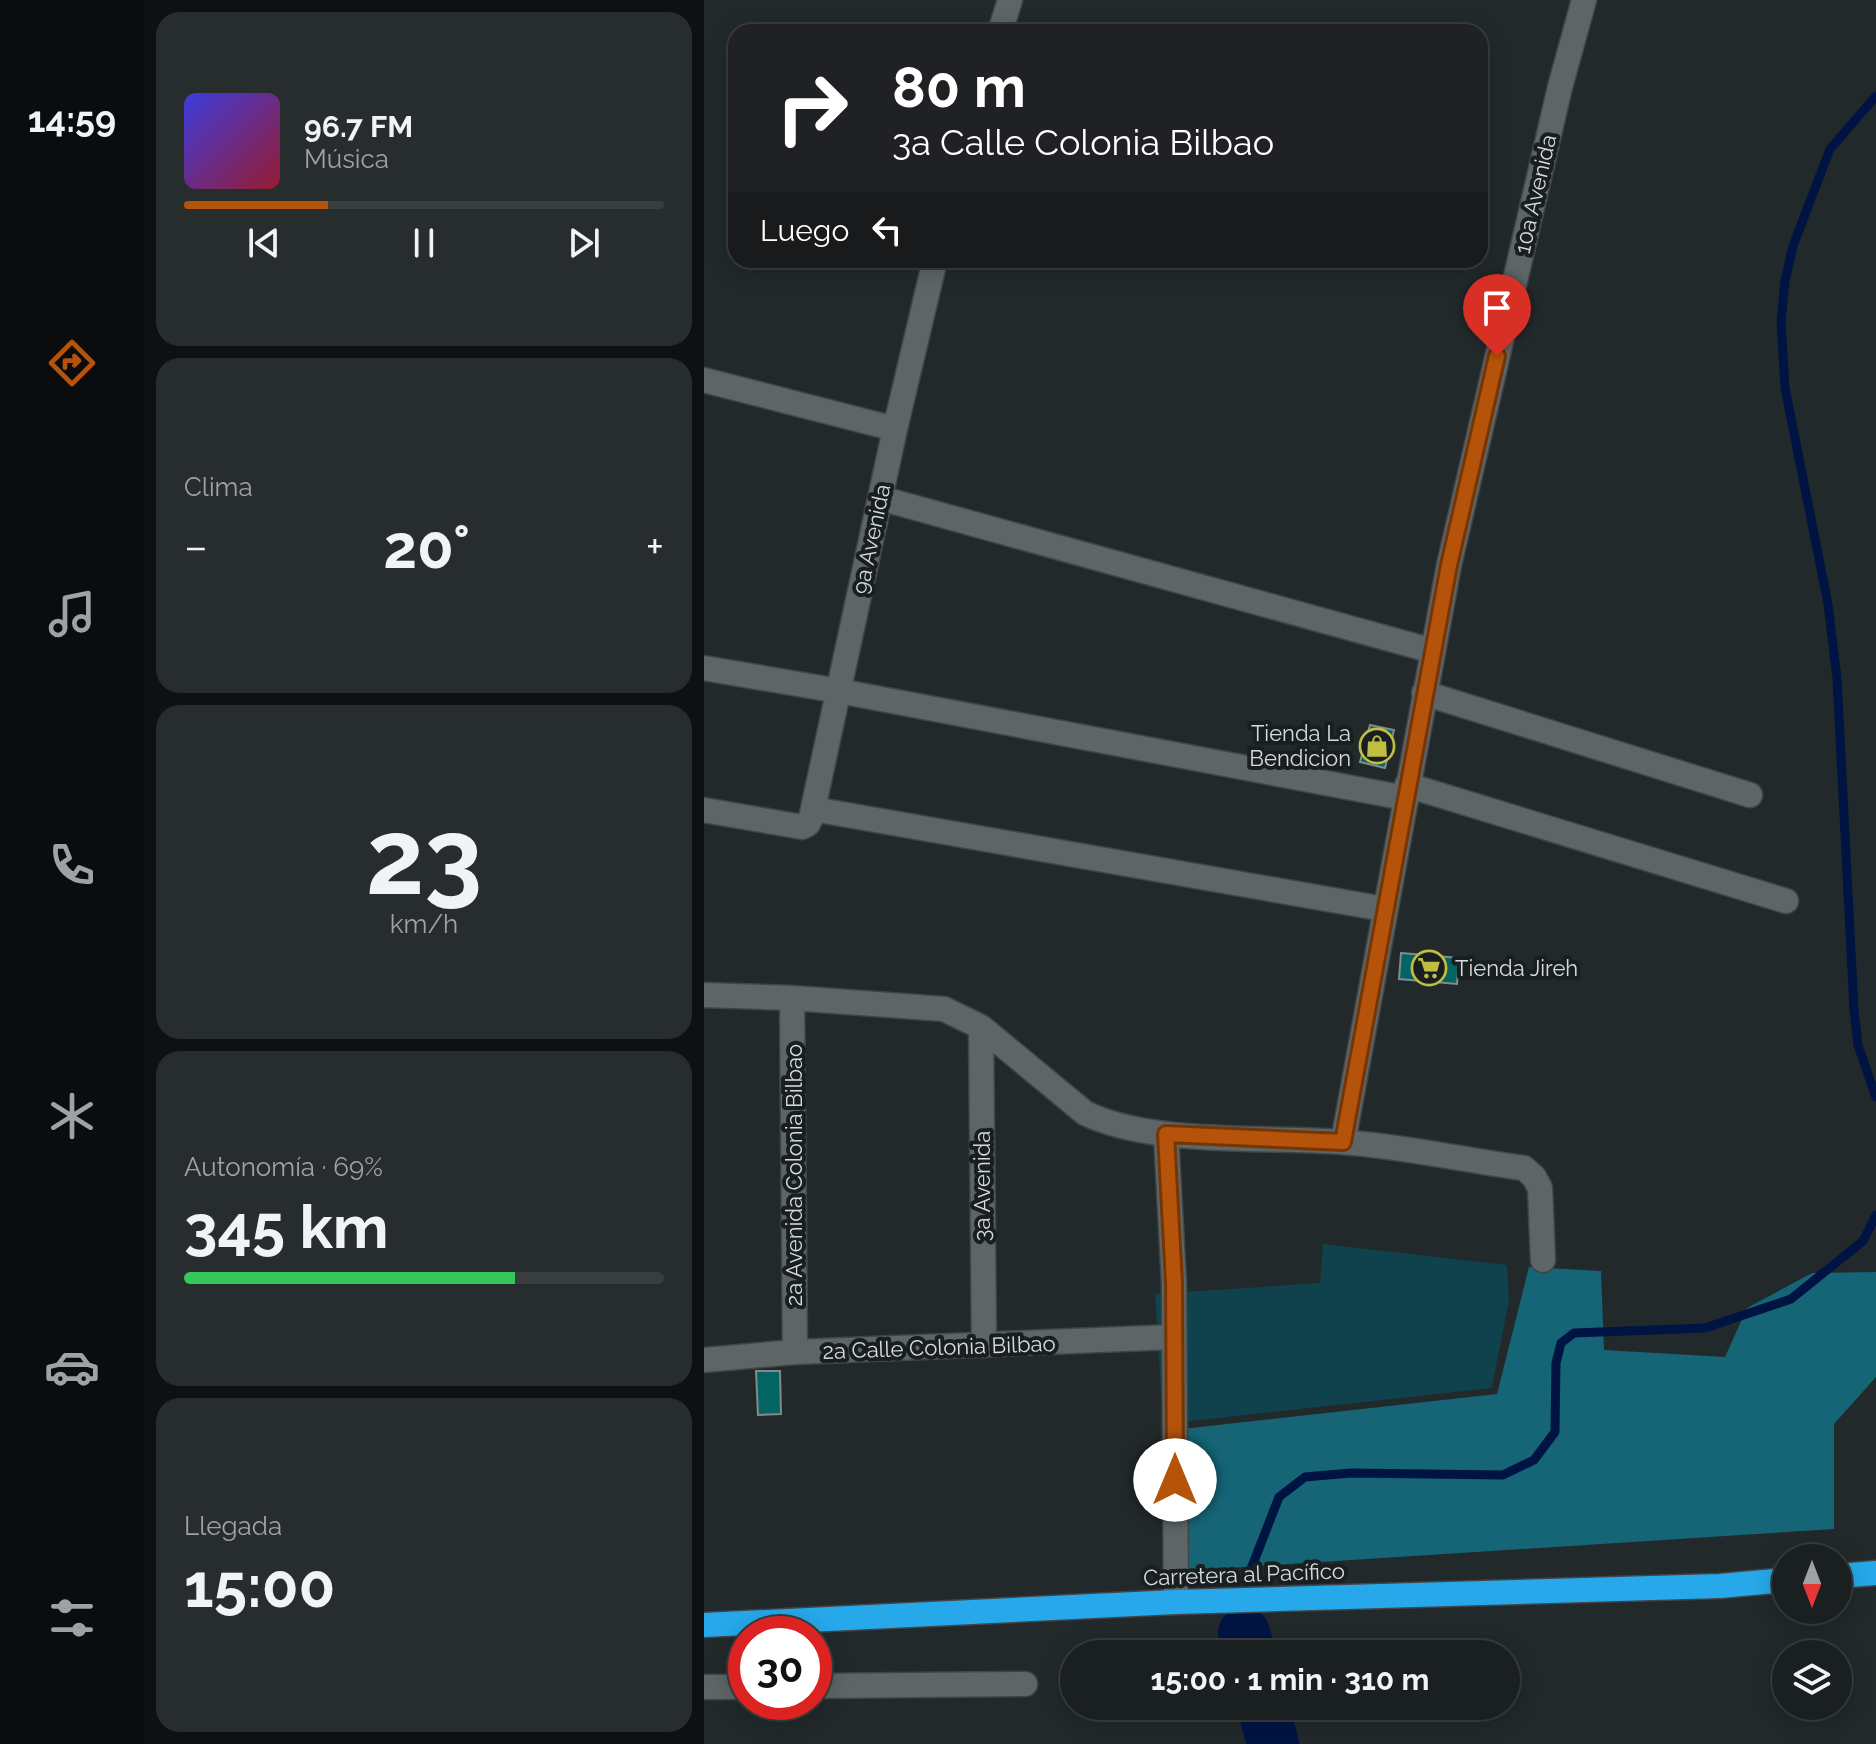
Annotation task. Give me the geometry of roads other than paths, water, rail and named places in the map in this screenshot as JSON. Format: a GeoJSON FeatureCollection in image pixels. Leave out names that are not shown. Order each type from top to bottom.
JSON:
{"type":"FeatureCollection","features":[{"type":"Feature","properties":{"kind":"highway"},"geometry":{"type":"LineString","coordinates":[[1852,1575],[1876,1573]]}},
{"type":"Feature","properties":{"kind":"highway","name":"Carretera al Pacífico"},"geometry":{"type":"LineString","coordinates":[[704,1625],[1176,1602],[1720,1586],[1772,1581]]}},
{"type":"Feature","properties":{"kind":"street"},"geometry":{"type":"LineString","coordinates":[[1002,24],[1010,0]]}},
{"type":"Feature","properties":{"kind":"street","name":"10a Avenida"},"geometry":{"type":"LineString","coordinates":[[1343,1142],[1449,565],[1556,102],[1584,0]]}},
{"type":"Feature","properties":{"kind":"street","name":"9a Avenida"},"geometry":{"type":"LineString","coordinates":[[812,814],[933,268]]}},
{"type":"Feature","properties":{"kind":"street"},"geometry":{"type":"LineString","coordinates":[[704,380],[895,429]]}},
{"type":"Feature","properties":{"kind":"street"},"geometry":{"type":"LineString","coordinates":[[880,498],[1433,651]]}},
{"type":"Feature","properties":{"kind":"street"},"geometry":{"type":"LineString","coordinates":[[704,668],[1406,792],[1786,901]]}},
{"type":"Feature","properties":{"kind":"street"},"geometry":{"type":"LineString","coordinates":[[1424,693],[1750,795]]}},
{"type":"Feature","properties":{"kind":"street"},"geometry":{"type":"LineString","coordinates":[[704,810],[802,827],[808,824],[812,814],[1384,909]]}},
{"type":"Feature","properties":{"kind":"street"},"geometry":{"type":"LineString","coordinates":[[704,995],[944,1009],[981,1027],[1085,1113],[1105,1123],[1166,1134],[1343,1142],[1524,1168],[1540,1188],[1543,1260]]}},
{"type":"Feature","properties":{"kind":"street","name":"2a Avenida Colonia Bilbao"},"geometry":{"type":"LineString","coordinates":[[792,998],[795,1352]]}},
{"type":"Feature","properties":{"kind":"street","name":"3a Avenida"},"geometry":{"type":"LineString","coordinates":[[981,1027],[984,1345]]}},
{"type":"Feature","properties":{"kind":"street"},"geometry":{"type":"LineString","coordinates":[[1166,1134],[1174,1283],[1176,1602]]}},
{"type":"Feature","properties":{"kind":"street","name":"2a Calle Colonia Bilbao"},"geometry":{"type":"LineString","coordinates":[[704,1360],[795,1352],[1174,1337]]}},
{"type":"Feature","properties":{"kind":"street"},"geometry":{"type":"LineString","coordinates":[[832,1686],[1025,1684]]}},
{"type":"Feature","properties":{"kind":"street"},"geometry":{"type":"LineString","coordinates":[[704,1687],[728,1687]]}},
{"type":"Feature","properties":{"kind":"waterway"},"geometry":{"type":"LineString","coordinates":[[1876,96],[1830,149],[1793,246],[1785,281],[1781,323],[1785,388],[1828,604],[1837,678],[1854,1010],[1858,1045],[1876,1097]]}},
{"type":"Feature","properties":{"kind":"waterway"},"geometry":{"type":"LineString","coordinates":[[1251,1569],[1279,1497],[1305,1477],[1351,1473],[1503,1475],[1534,1460],[1555,1432],[1556,1363],[1561,1343],[1574,1333],[1705,1328],[1791,1299],[1863,1241],[1876,1215]]}},
{"type":"Feature","properties":{"kind":"waterway"},"geometry":{"type":"LineString","coordinates":[[1244,1633],[1246,1640]]}},
{"type":"Feature","properties":{"kind":"waterway"},"geometry":{"type":"LineString","coordinates":[[1267,1720],[1273,1744]]}},
{"type":"Feature","properties":{"kind":"place","name":"Tienda La Bendicion"},"geometry":{"type":"Point","coordinates":[1377,746]}},
{"type":"Feature","properties":{"kind":"place","name":"Tienda Jireh"},"geometry":{"type":"Point","coordinates":[1429,968]}}]}
